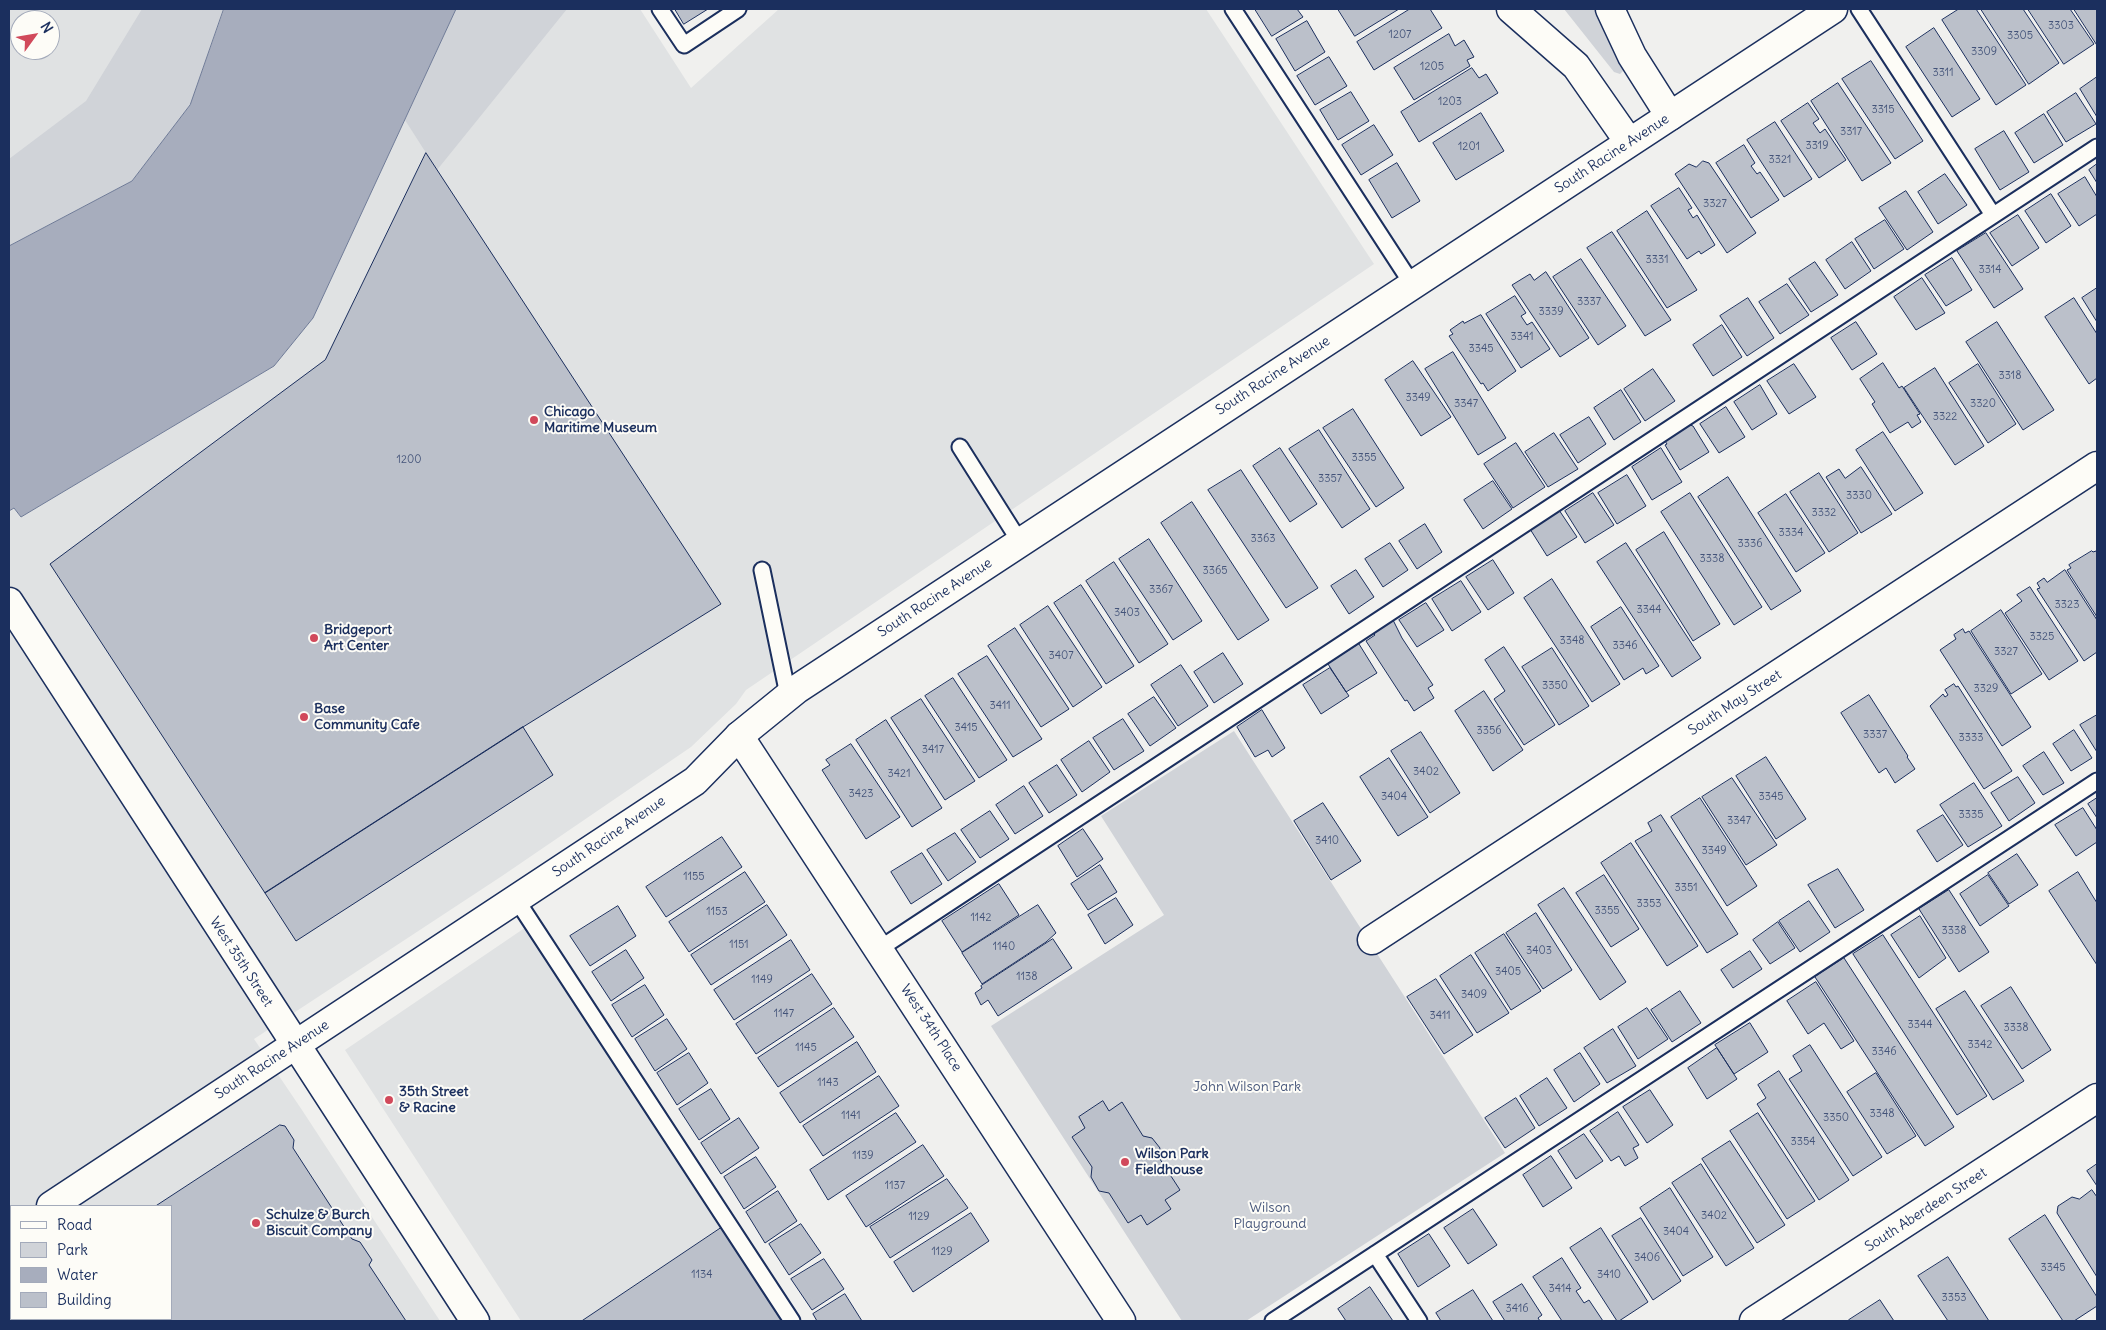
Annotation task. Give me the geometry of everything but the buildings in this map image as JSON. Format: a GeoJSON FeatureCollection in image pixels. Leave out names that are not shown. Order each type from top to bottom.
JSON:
{"type":"FeatureCollection","features":[{"type":"Feature","properties":{"kind":"street"},"geometry":{"type":"LineString","coordinates":[[1512,9],[1576,66],[1629,142]]}},
{"type":"Feature","properties":{"kind":"street"},"geometry":{"type":"LineString","coordinates":[[1610,9],[1632,56],[1670,116]]}},
{"type":"Feature","properties":{"kind":"street","name":"South Racine Avenue"},"geometry":{"type":"LineString","coordinates":[[53,1205],[695,781],[739,736],[788,695],[1833,9]]}},
{"type":"Feature","properties":{"kind":"street","name":"South May Street"},"geometry":{"type":"LineString","coordinates":[[1372,940],[2097,466]]}},
{"type":"Feature","properties":{"kind":"street","name":"West 35th Street"},"geometry":{"type":"LineString","coordinates":[[9,602],[474,1321]]}},
{"type":"Feature","properties":{"kind":"street","name":"West 34th Place"},"geometry":{"type":"LineString","coordinates":[[739,736],[1121,1321]]}},
{"type":"Feature","properties":{"kind":"street","name":"South Aberdeen Street"},"geometry":{"type":"LineString","coordinates":[[1754,1321],[2097,1098]]}},
{"type":"Feature","properties":{"kind":"lane"},"geometry":{"type":"LineString","coordinates":[[660,9],[684,45],[738,9]]}},
{"type":"Feature","properties":{"kind":"lane"},"geometry":{"type":"LineString","coordinates":[[1233,9],[1412,284]]}},
{"type":"Feature","properties":{"kind":"lane"},"geometry":{"type":"LineString","coordinates":[[1859,9],[1993,215]]}},
{"type":"Feature","properties":{"kind":"lane"},"geometry":{"type":"LineString","coordinates":[[879,949],[2097,146]]}},
{"type":"Feature","properties":{"kind":"lane"},"geometry":{"type":"LineString","coordinates":[[960,447],[1020,542]]}},
{"type":"Feature","properties":{"kind":"lane"},"geometry":{"type":"LineString","coordinates":[[762,570],[788,695]]}},
{"type":"Feature","properties":{"kind":"lane"},"geometry":{"type":"LineString","coordinates":[[1273,1321],[2097,781]]}},
{"type":"Feature","properties":{"kind":"lane"},"geometry":{"type":"LineString","coordinates":[[516,899],[792,1321]]}},
{"type":"Feature","properties":{"kind":"lane"},"geometry":{"type":"LineString","coordinates":[[1375,1254],[1419,1321]]}},
{"type":"Feature","properties":{"kind":"shaded area"},"geometry":{"type":"Polygon","coordinates":[[[9,9],[224,9],[9,246],[9,9]]]}},
{"type":"Feature","properties":{"kind":"shaded area"},"geometry":{"type":"Polygon","coordinates":[[[456,9],[640,9],[691,88],[779,9],[1206,9],[1374,264],[746,690],[736,704],[691,747],[502,876],[254,1039],[440,1321],[9,1321],[9,511],[14,508],[21,517],[274,366],[313,318],[456,9]]]}},
{"type":"Feature","properties":{"kind":"shaded area"},"geometry":{"type":"Polygon","coordinates":[[[532,923],[792,1321],[521,1321],[345,1050],[532,923]]]}},
{"type":"Feature","properties":{"kind":"green space"},"geometry":{"type":"Polygon","coordinates":[[[142,9],[224,9],[190,105],[132,181],[9,246],[9,159],[86,101],[142,9]]]}},
{"type":"Feature","properties":{"kind":"green space"},"geometry":{"type":"Polygon","coordinates":[[[456,9],[567,9],[437,170],[405,120],[456,9]]]}},
{"type":"Feature","properties":{"kind":"green space"},"geometry":{"type":"Polygon","coordinates":[[[1564,9],[1599,9],[1625,65],[1620,74],[1614,72],[1564,9]]]}},
{"type":"Feature","properties":{"kind":"green space","name":"John Wilson Park"},"geometry":{"type":"Polygon","coordinates":[[[1234,731],[1505,1153],[1246,1321],[1182,1321],[991,1026],[1164,915],[1101,816],[1234,731]]]}},
{"type":"Feature","properties":{"kind":"water"},"geometry":{"type":"Polygon","coordinates":[[[224,9],[456,9],[313,318],[274,366],[21,517],[14,508],[9,511],[9,246],[132,181],[190,105],[224,9]]]}},
{"type":"Feature","properties":{"kind":"place","name":"Chicago Maritime Museum"},"geometry":{"type":"Point","coordinates":[534,420]}},
{"type":"Feature","properties":{"kind":"place","name":"Bridgeport Art Center"},"geometry":{"type":"Point","coordinates":[314,638]}},
{"type":"Feature","properties":{"kind":"place","name":"Base Community Cafe"},"geometry":{"type":"Point","coordinates":[304,717]}},
{"type":"Feature","properties":{"kind":"place","name":"35th Street & Racine"},"geometry":{"type":"Point","coordinates":[389,1100]}},
{"type":"Feature","properties":{"kind":"place","name":"Wilson Park Fieldhouse"},"geometry":{"type":"Point","coordinates":[1125,1162]}},
{"type":"Feature","properties":{"kind":"place","name":"Schulze & Burch Biscuit Company"},"geometry":{"type":"Point","coordinates":[256,1223]}},
{"type":"Feature","properties":{"kind":"park label","name":"Wilson Playground"},"geometry":{"type":"Point","coordinates":[1270,1216]}}]}
